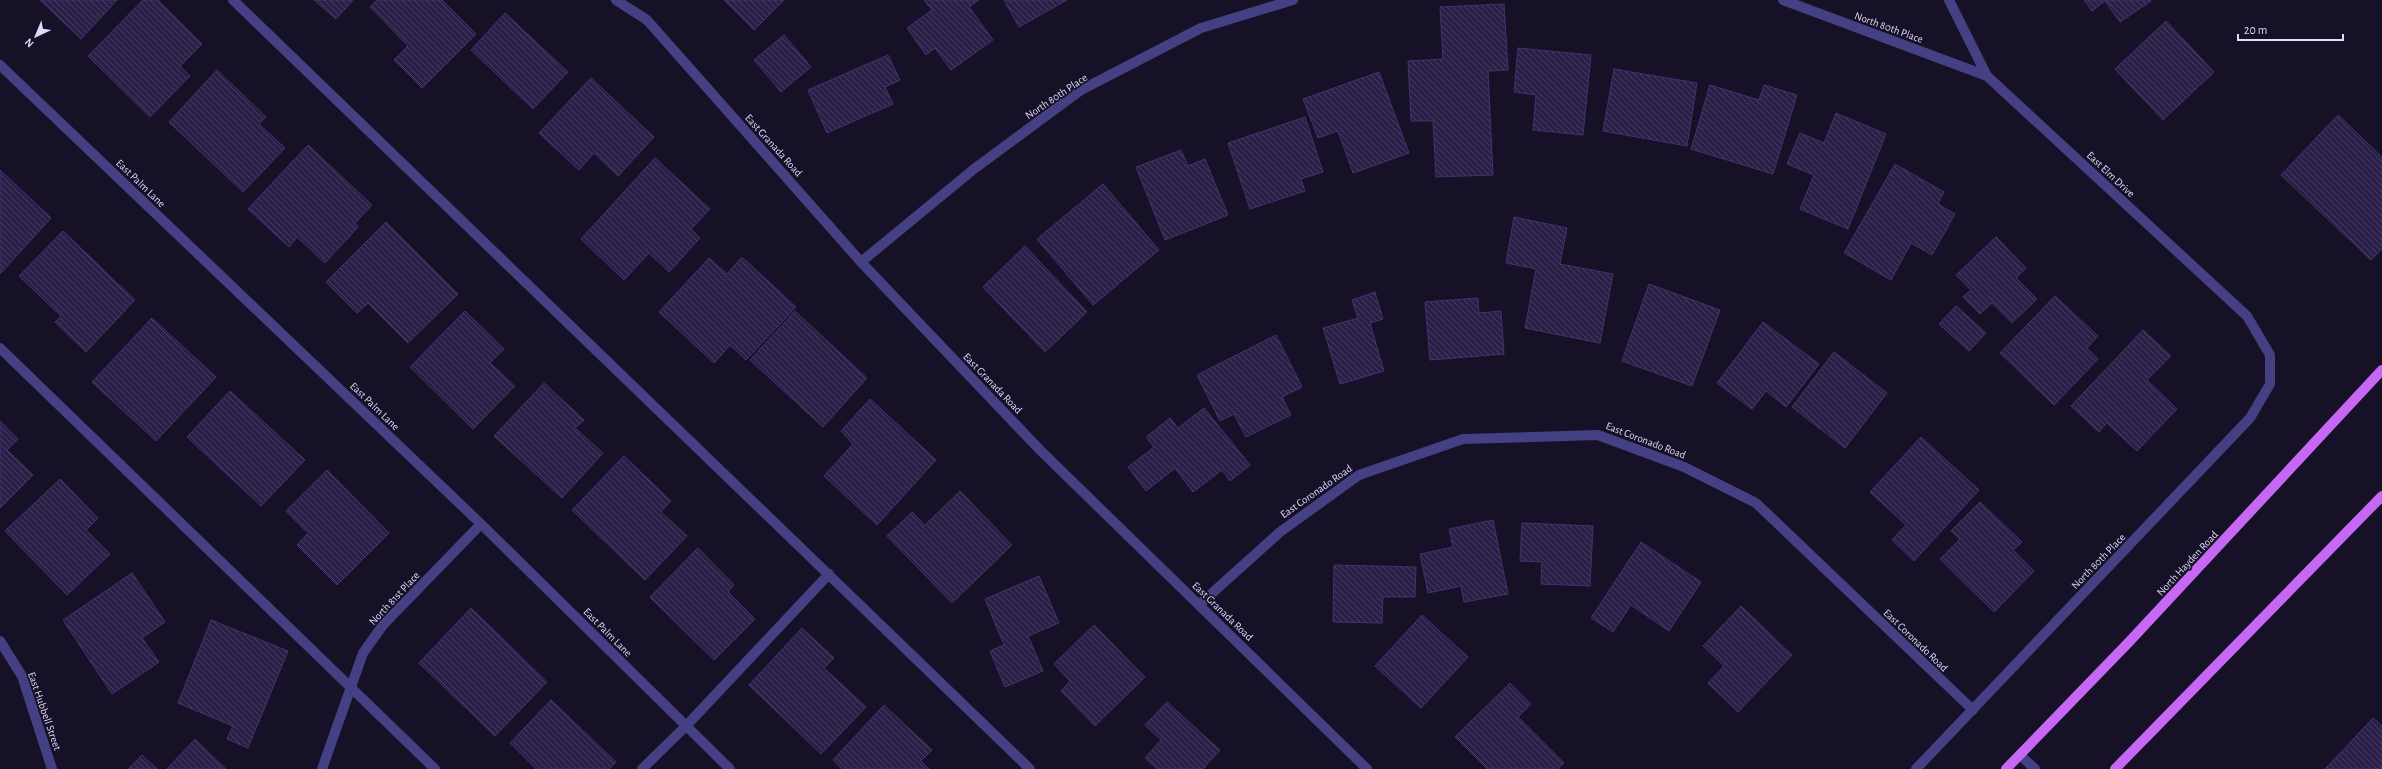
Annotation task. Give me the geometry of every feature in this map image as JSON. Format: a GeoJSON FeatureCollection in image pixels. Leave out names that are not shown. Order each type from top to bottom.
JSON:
{"type":"FeatureCollection","features":[{"type":"Feature","properties":{"kind":"main road","name":"North Hayden Road"},"geometry":{"type":"LineString","coordinates":[[2006,769],[2134,636],[2382,370]]}},
{"type":"Feature","properties":{"kind":"main road"},"geometry":{"type":"LineString","coordinates":[[2115,769],[2382,496]]}},
{"type":"Feature","properties":{"kind":"street"},"geometry":{"type":"LineString","coordinates":[[233,0],[1030,769]]}},
{"type":"Feature","properties":{"kind":"street","name":"East Granada Road"},"geometry":{"type":"LineString","coordinates":[[616,0],[647,20],[861,262],[1040,450],[1368,769]]}},
{"type":"Feature","properties":{"kind":"street","name":"North 80th Place"},"geometry":{"type":"LineString","coordinates":[[861,262],[974,169],[1081,90],[1201,28],[1293,0]]}},
{"type":"Feature","properties":{"kind":"street","name":"North 80th Place"},"geometry":{"type":"LineString","coordinates":[[1782,0],[1987,76]]}},
{"type":"Feature","properties":{"kind":"street","name":"East Elm Drive"},"geometry":{"type":"LineString","coordinates":[[1949,0],[1987,76],[2247,316],[2270,355]]}},
{"type":"Feature","properties":{"kind":"street","name":"East Palm Lane"},"geometry":{"type":"LineString","coordinates":[[0,65],[481,524],[730,769]]}},
{"type":"Feature","properties":{"kind":"street"},"geometry":{"type":"LineString","coordinates":[[0,348],[435,769]]}},
{"type":"Feature","properties":{"kind":"street","name":"North 80th Place"},"geometry":{"type":"LineString","coordinates":[[1916,769],[2250,418],[2270,384],[2270,355]]}},
{"type":"Feature","properties":{"kind":"street","name":"East Coronado Road"},"geometry":{"type":"LineString","coordinates":[[1200,604],[1280,532],[1359,475],[1463,439],[1598,434],[1684,467],[1756,503],[1973,710]]}},
{"type":"Feature","properties":{"kind":"street","name":"North 81st Place"},"geometry":{"type":"LineString","coordinates":[[322,769],[352,690],[364,653],[383,625],[481,524]]}},
{"type":"Feature","properties":{"kind":"street"},"geometry":{"type":"LineString","coordinates":[[642,769],[686,726],[829,574]]}},
{"type":"Feature","properties":{"kind":"street","name":"East Hubbell Street"},"geometry":{"type":"LineString","coordinates":[[0,641],[22,676],[52,769]]}},
{"type":"Feature","properties":{"kind":"street"},"geometry":{"type":"LineString","coordinates":[[2020,755],[2035,769]]}},
{"type":"Feature","properties":{"kind":"building"},"geometry":{"type":"Polygon","coordinates":[[[40,0],[117,0],[81,39],[40,0]]]}},
{"type":"Feature","properties":{"kind":"building"},"geometry":{"type":"Polygon","coordinates":[[[143,0],[158,0],[202,44],[180,66],[190,76],[150,117],[88,56],[143,0]]]}},
{"type":"Feature","properties":{"kind":"building"},"geometry":{"type":"Polygon","coordinates":[[[314,0],[353,0],[336,19],[314,0]]]}},
{"type":"Feature","properties":{"kind":"building"},"geometry":{"type":"Polygon","coordinates":[[[377,0],[442,0],[476,34],[422,88],[394,60],[408,46],[370,7],[377,0]]]}},
{"type":"Feature","properties":{"kind":"building"},"geometry":{"type":"Polygon","coordinates":[[[724,0],[784,0],[754,30],[724,0]]]}},
{"type":"Feature","properties":{"kind":"building"},"geometry":{"type":"Polygon","coordinates":[[[924,0],[979,0],[969,7],[993,40],[951,70],[935,48],[926,55],[907,28],[932,10],[924,0]]]}},
{"type":"Feature","properties":{"kind":"building"},"geometry":{"type":"Polygon","coordinates":[[[1004,0],[1067,0],[1019,27],[1004,0]]]}},
{"type":"Feature","properties":{"kind":"building"},"geometry":{"type":"Polygon","coordinates":[[[2084,0],[2151,1],[2120,22],[2105,1],[2092,11],[2084,0]]]}},
{"type":"Feature","properties":{"kind":"building"},"geometry":{"type":"Polygon","coordinates":[[[1504,4],[1508,70],[1488,71],[1493,175],[1436,177],[1433,121],[1411,121],[1408,61],[1443,59],[1440,7],[1504,4]]]}},
{"type":"Feature","properties":{"kind":"building"},"geometry":{"type":"Polygon","coordinates":[[[505,13],[568,72],[533,109],[471,50],[505,13]]]}},
{"type":"Feature","properties":{"kind":"building"},"geometry":{"type":"Polygon","coordinates":[[[2166,21],[2214,72],[2163,120],[2115,69],[2166,21]]]}},
{"type":"Feature","properties":{"kind":"building"},"geometry":{"type":"Polygon","coordinates":[[[784,35],[811,67],[781,92],[754,60],[784,35]]]}},
{"type":"Feature","properties":{"kind":"building"},"geometry":{"type":"Polygon","coordinates":[[[1518,48],[1591,55],[1583,135],[1533,130],[1536,95],[1514,92],[1518,48]]]}},
{"type":"Feature","properties":{"kind":"building"},"geometry":{"type":"Polygon","coordinates":[[[888,55],[900,80],[885,87],[893,104],[827,133],[808,90],[888,55]]]}},
{"type":"Feature","properties":{"kind":"building"},"geometry":{"type":"Polygon","coordinates":[[[1614,69],[1697,83],[1687,146],[1603,131],[1614,69]]]}},
{"type":"Feature","properties":{"kind":"building"},"geometry":{"type":"Polygon","coordinates":[[[217,70],[266,117],[259,124],[285,148],[243,192],[169,122],[217,70]]]}},
{"type":"Feature","properties":{"kind":"building"},"geometry":{"type":"Polygon","coordinates":[[[1379,72],[1409,153],[1353,173],[1338,131],[1318,138],[1303,99],[1379,72]]]}},
{"type":"Feature","properties":{"kind":"building"},"geometry":{"type":"Polygon","coordinates":[[[591,78],[654,137],[618,176],[594,153],[579,170],[539,133],[591,78]]]}},
{"type":"Feature","properties":{"kind":"building"},"geometry":{"type":"Polygon","coordinates":[[[1710,85],[1759,100],[1764,85],[1797,95],[1773,174],[1691,149],[1710,85]]]}},
{"type":"Feature","properties":{"kind":"building"},"geometry":{"type":"Polygon","coordinates":[[[1836,113],[1886,134],[1848,229],[1800,209],[1814,175],[1787,164],[1800,133],[1824,143],[1836,113]]]}},
{"type":"Feature","properties":{"kind":"building"},"geometry":{"type":"Polygon","coordinates":[[[2338,115],[2382,157],[2382,249],[2371,260],[2281,175],[2338,115]]]}},
{"type":"Feature","properties":{"kind":"building"},"geometry":{"type":"Polygon","coordinates":[[[1305,117],[1323,172],[1301,179],[1305,191],[1250,209],[1228,143],[1305,117]]]}},
{"type":"Feature","properties":{"kind":"building"},"geometry":{"type":"Polygon","coordinates":[[[308,145],[372,205],[355,223],[358,227],[325,263],[297,237],[289,247],[248,209],[308,145]]]}},
{"type":"Feature","properties":{"kind":"building"},"geometry":{"type":"Polygon","coordinates":[[[1181,150],[1188,166],[1205,159],[1228,215],[1165,240],[1136,167],[1181,150]]]}},
{"type":"Feature","properties":{"kind":"building"},"geometry":{"type":"Polygon","coordinates":[[[655,158],[710,209],[691,229],[700,238],[669,272],[649,253],[624,280],[581,239],[655,158]]]}},
{"type":"Feature","properties":{"kind":"building"},"geometry":{"type":"Polygon","coordinates":[[[1895,164],[1944,192],[1938,204],[1955,214],[1932,255],[1911,243],[1891,280],[1844,253],[1895,164]]]}},
{"type":"Feature","properties":{"kind":"building"},"geometry":{"type":"Polygon","coordinates":[[[0,170],[51,218],[0,274],[0,170]]]}},
{"type":"Feature","properties":{"kind":"building"},"geometry":{"type":"Polygon","coordinates":[[[1103,184],[1159,250],[1093,305],[1037,239],[1103,184]]]}},
{"type":"Feature","properties":{"kind":"building"},"geometry":{"type":"Polygon","coordinates":[[[1514,217],[1567,228],[1560,264],[1613,274],[1600,343],[1525,328],[1536,269],[1506,263],[1514,217]]]}},
{"type":"Feature","properties":{"kind":"building"},"geometry":{"type":"Polygon","coordinates":[[[386,222],[458,294],[408,343],[368,303],[357,313],[326,282],[386,222]]]}},
{"type":"Feature","properties":{"kind":"building"},"geometry":{"type":"Polygon","coordinates":[[[63,231],[135,300],[86,352],[55,322],[61,316],[19,276],[63,231]]]}},
{"type":"Feature","properties":{"kind":"building"},"geometry":{"type":"Polygon","coordinates":[[[1996,237],[2026,268],[2016,278],[2037,299],[2012,323],[1992,303],[1980,314],[1963,297],[1971,290],[1956,275],[1996,237]]]}},
{"type":"Feature","properties":{"kind":"building"},"geometry":{"type":"Polygon","coordinates":[[[1025,246],[1087,312],[1045,352],[983,287],[1025,246]]]}},
{"type":"Feature","properties":{"kind":"building"},"geometry":{"type":"Polygon","coordinates":[[[742,257],[796,307],[746,360],[730,345],[714,363],[659,312],[709,258],[727,274],[742,257]]]}},
{"type":"Feature","properties":{"kind":"building"},"geometry":{"type":"Polygon","coordinates":[[[1649,284],[1720,310],[1692,386],[1622,361],[1649,284]]]}},
{"type":"Feature","properties":{"kind":"building"},"geometry":{"type":"Polygon","coordinates":[[[1375,292],[1383,319],[1370,323],[1384,371],[1340,384],[1323,328],[1358,318],[1352,300],[1375,292]]]}},
{"type":"Feature","properties":{"kind":"building"},"geometry":{"type":"Polygon","coordinates":[[[2055,296],[2098,336],[2087,348],[2098,359],[2054,405],[2000,353],[2055,296]]]}},
{"type":"Feature","properties":{"kind":"building"},"geometry":{"type":"Polygon","coordinates":[[[1478,298],[1479,313],[1501,311],[1504,354],[1430,360],[1425,302],[1478,298]]]}},
{"type":"Feature","properties":{"kind":"building"},"geometry":{"type":"Polygon","coordinates":[[[1956,306],[1986,333],[1969,351],[1939,324],[1956,306]]]}},
{"type":"Feature","properties":{"kind":"building"},"geometry":{"type":"Polygon","coordinates":[[[465,311],[504,349],[490,363],[515,386],[473,429],[410,367],[465,311]]]}},
{"type":"Feature","properties":{"kind":"building"},"geometry":{"type":"Polygon","coordinates":[[[795,311],[867,378],[823,427],[750,360],[795,311]]]}},
{"type":"Feature","properties":{"kind":"building"},"geometry":{"type":"Polygon","coordinates":[[[152,318],[216,377],[156,441],[92,382],[152,318]]]}},
{"type":"Feature","properties":{"kind":"building"},"geometry":{"type":"Polygon","coordinates":[[[1763,322],[1819,364],[1786,407],[1766,391],[1752,409],[1717,383],[1763,322]]]}},
{"type":"Feature","properties":{"kind":"building"},"geometry":{"type":"Polygon","coordinates":[[[2143,330],[2171,356],[2147,380],[2177,409],[2137,451],[2107,423],[2099,432],[2071,406],[2143,330]]]}},
{"type":"Feature","properties":{"kind":"building"},"geometry":{"type":"Polygon","coordinates":[[[1276,335],[1302,387],[1282,397],[1291,415],[1246,437],[1234,414],[1220,421],[1197,375],[1276,335]]]}},
{"type":"Feature","properties":{"kind":"building"},"geometry":{"type":"Polygon","coordinates":[[[1834,352],[1887,393],[1845,448],[1792,407],[1834,352]]]}},
{"type":"Feature","properties":{"kind":"building"},"geometry":{"type":"Polygon","coordinates":[[[544,383],[584,420],[575,428],[603,453],[562,498],[494,436],[544,383]]]}},
{"type":"Feature","properties":{"kind":"building"},"geometry":{"type":"Polygon","coordinates":[[[230,391],[305,460],[261,506],[187,437],[230,391]]]}},
{"type":"Feature","properties":{"kind":"building"},"geometry":{"type":"Polygon","coordinates":[[[870,399],[936,460],[877,525],[824,476],[853,444],[841,431],[870,399]]]}},
{"type":"Feature","properties":{"kind":"building"},"geometry":{"type":"Polygon","coordinates":[[[1204,408],[1250,465],[1230,481],[1222,470],[1193,492],[1175,468],[1146,491],[1128,467],[1154,447],[1146,437],[1170,418],[1178,428],[1204,408]]]}},
{"type":"Feature","properties":{"kind":"building"},"geometry":{"type":"Polygon","coordinates":[[[0,421],[18,439],[7,450],[33,475],[0,508],[0,421]]]}},
{"type":"Feature","properties":{"kind":"building"},"geometry":{"type":"Polygon","coordinates":[[[1921,437],[1979,490],[1914,561],[1892,540],[1906,525],[1870,492],[1921,437]]]}},
{"type":"Feature","properties":{"kind":"building"},"geometry":{"type":"Polygon","coordinates":[[[624,456],[671,501],[661,512],[687,536],[645,580],[572,510],[624,456]]]}},
{"type":"Feature","properties":{"kind":"building"},"geometry":{"type":"Polygon","coordinates":[[[327,470],[389,533],[337,585],[297,545],[308,533],[286,511],[327,470]]]}},
{"type":"Feature","properties":{"kind":"building"},"geometry":{"type":"Polygon","coordinates":[[[60,479],[98,518],[86,530],[110,554],[67,595],[5,531],[60,479]]]}},
{"type":"Feature","properties":{"kind":"building"},"geometry":{"type":"Polygon","coordinates":[[[960,491],[1012,545],[952,603],[887,536],[912,512],[925,525],[960,491]]]}},
{"type":"Feature","properties":{"kind":"building"},"geometry":{"type":"Polygon","coordinates":[[[1980,502],[2022,542],[2013,550],[2034,571],[1994,612],[1940,559],[1960,539],[1951,531],[1980,502]]]}},
{"type":"Feature","properties":{"kind":"building"},"geometry":{"type":"Polygon","coordinates":[[[1493,520],[1508,594],[1464,602],[1461,586],[1428,593],[1420,554],[1453,547],[1449,529],[1493,520]]]}},
{"type":"Feature","properties":{"kind":"building"},"geometry":{"type":"Polygon","coordinates":[[[1522,523],[1593,526],[1590,586],[1541,584],[1542,562],[1520,561],[1522,523]]]}},
{"type":"Feature","properties":{"kind":"building"},"geometry":{"type":"Polygon","coordinates":[[[1641,542],[1701,582],[1669,631],[1631,605],[1613,632],[1591,618],[1641,542]]]}},
{"type":"Feature","properties":{"kind":"building"},"geometry":{"type":"Polygon","coordinates":[[[698,548],[734,585],[728,592],[755,619],[714,660],[650,597],[698,548]]]}},
{"type":"Feature","properties":{"kind":"building"},"geometry":{"type":"Polygon","coordinates":[[[1334,565],[1416,567],[1415,597],[1383,597],[1382,623],[1333,622],[1334,565]]]}},
{"type":"Feature","properties":{"kind":"building"},"geometry":{"type":"Polygon","coordinates":[[[132,573],[165,622],[142,638],[159,662],[112,694],[63,620],[132,573]]]}},
{"type":"Feature","properties":{"kind":"building"},"geometry":{"type":"Polygon","coordinates":[[[1039,576],[1059,623],[1028,636],[1043,671],[1005,687],[990,651],[1004,645],[985,599],[1039,576]]]}},
{"type":"Feature","properties":{"kind":"building"},"geometry":{"type":"Polygon","coordinates":[[[1741,606],[1792,655],[1738,712],[1708,683],[1724,666],[1703,646],[1741,606]]]}},
{"type":"Feature","properties":{"kind":"building"},"geometry":{"type":"Polygon","coordinates":[[[471,608],[547,682],[495,736],[419,663],[471,608]]]}},
{"type":"Feature","properties":{"kind":"building"},"geometry":{"type":"Polygon","coordinates":[[[1422,615],[1468,657],[1421,708],[1375,666],[1422,615]]]}},
{"type":"Feature","properties":{"kind":"building"},"geometry":{"type":"Polygon","coordinates":[[[211,620],[288,651],[248,748],[227,739],[233,726],[178,703],[211,620]]]}},
{"type":"Feature","properties":{"kind":"building"},"geometry":{"type":"Polygon","coordinates":[[[1094,625],[1145,677],[1095,726],[1061,691],[1070,681],[1054,664],[1094,625]]]}},
{"type":"Feature","properties":{"kind":"building"},"geometry":{"type":"Polygon","coordinates":[[[802,628],[834,658],[824,668],[866,707],[821,754],[749,685],[802,628]]]}},
{"type":"Feature","properties":{"kind":"building"},"geometry":{"type":"Polygon","coordinates":[[[1510,683],[1531,704],[1518,717],[1564,763],[1558,769],[1487,769],[1455,737],[1510,683]]]}},
{"type":"Feature","properties":{"kind":"building"},"geometry":{"type":"Polygon","coordinates":[[[551,700],[616,762],[609,769],[536,769],[510,743],[551,700]]]}},
{"type":"Feature","properties":{"kind":"building"},"geometry":{"type":"Polygon","coordinates":[[[1167,702],[1220,750],[1203,769],[1157,769],[1145,758],[1161,740],[1145,725],[1167,702]]]}},
{"type":"Feature","properties":{"kind":"building"},"geometry":{"type":"Polygon","coordinates":[[[884,705],[932,750],[921,761],[929,769],[842,769],[833,760],[884,705]]]}},
{"type":"Feature","properties":{"kind":"building"},"geometry":{"type":"Polygon","coordinates":[[[2373,718],[2382,726],[2382,769],[2325,769],[2373,718]]]}},
{"type":"Feature","properties":{"kind":"building"},"geometry":{"type":"Polygon","coordinates":[[[195,739],[226,769],[167,769],[195,739]]]}},
{"type":"Feature","properties":{"kind":"building"},"geometry":{"type":"Polygon","coordinates":[[[142,755],[157,769],[128,769],[142,755]]]}}]}
